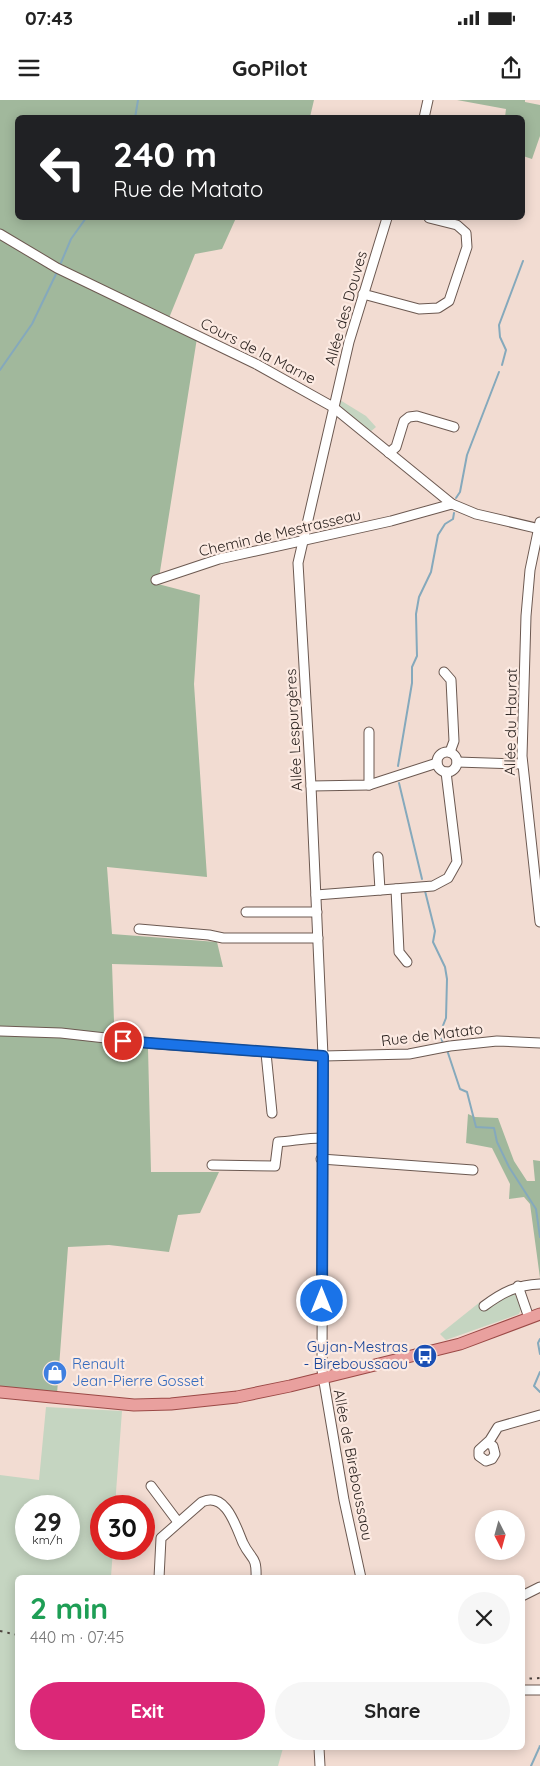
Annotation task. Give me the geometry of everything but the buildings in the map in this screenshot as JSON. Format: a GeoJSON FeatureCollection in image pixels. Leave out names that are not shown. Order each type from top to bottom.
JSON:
{"type":"FeatureCollection","features":[{"type":"Feature","properties":{"kind":"main road"},"geometry":{"type":"LineString","coordinates":[[0,1392],[102,1403],[171,1404],[253,1394],[436,1348],[453,1339],[532,1315],[540,1308]]}},
{"type":"Feature","properties":{"kind":"street"},"geometry":{"type":"LineString","coordinates":[[425,115],[428,100]]}},
{"type":"Feature","properties":{"kind":"street","name":"Allée des Douves"},"geometry":{"type":"LineString","coordinates":[[333,407],[363,294],[386,220]]}},
{"type":"Feature","properties":{"kind":"street"},"geometry":{"type":"LineString","coordinates":[[363,294],[419,310],[438,308],[449,301],[467,247],[466,233],[457,225],[437,220]]}},
{"type":"Feature","properties":{"kind":"street","name":"Cours de la Marne"},"geometry":{"type":"LineString","coordinates":[[0,234],[56,268],[256,364],[333,407],[452,504],[476,514],[539,527]]}},
{"type":"Feature","properties":{"kind":"street","name":"Allée Lespurgères"},"geometry":{"type":"LineString","coordinates":[[323,1056],[311,786],[298,570],[333,407]]}},
{"type":"Feature","properties":{"kind":"street"},"geometry":{"type":"LineString","coordinates":[[389,453],[396,448],[404,422],[409,418],[416,416],[454,427]]}},
{"type":"Feature","properties":{"kind":"street","name":"Chemin de Mestrasseau"},"geometry":{"type":"LineString","coordinates":[[156,580],[219,559],[303,542],[452,504]]}},
{"type":"Feature","properties":{"kind":"street","name":"Allée du Haurat"},"geometry":{"type":"LineString","coordinates":[[539,527],[530,570],[526,616],[522,764],[540,922]]}},
{"type":"Feature","properties":{"kind":"street"},"geometry":{"type":"LineString","coordinates":[[444,672],[451,680],[454,741],[450,752]]}},
{"type":"Feature","properties":{"kind":"street"},"geometry":{"type":"LineString","coordinates":[[368,732],[369,785]]}},
{"type":"Feature","properties":{"kind":"street"},"geometry":{"type":"LineString","coordinates":[[450,752],[455,756],[457,762],[455,768],[446,772],[441,770],[437,763],[439,755],[450,752]]}},
{"type":"Feature","properties":{"kind":"street"},"geometry":{"type":"LineString","coordinates":[[457,762],[522,764]]}},
{"type":"Feature","properties":{"kind":"street"},"geometry":{"type":"LineString","coordinates":[[311,786],[369,785],[437,763]]}},
{"type":"Feature","properties":{"kind":"street"},"geometry":{"type":"LineString","coordinates":[[316,895],[433,886],[448,878],[457,862],[446,772]]}},
{"type":"Feature","properties":{"kind":"street"},"geometry":{"type":"LineString","coordinates":[[378,856],[380,890]]}},
{"type":"Feature","properties":{"kind":"street"},"geometry":{"type":"LineString","coordinates":[[396,889],[400,952],[407,962]]}},
{"type":"Feature","properties":{"kind":"street"},"geometry":{"type":"LineString","coordinates":[[246,912],[317,912]]}},
{"type":"Feature","properties":{"kind":"street"},"geometry":{"type":"LineString","coordinates":[[138,929],[209,935],[223,938],[318,938]]}},
{"type":"Feature","properties":{"kind":"street","name":"Rue de Matato"},"geometry":{"type":"LineString","coordinates":[[0,1031],[61,1033],[105,1039],[323,1056],[409,1054],[446,1047],[497,1041],[540,1042]]}},
{"type":"Feature","properties":{"kind":"street"},"geometry":{"type":"LineString","coordinates":[[266,1053],[272,1113]]}},
{"type":"Feature","properties":{"kind":"street","name":"Allée de Bireboussaou"},"geometry":{"type":"LineString","coordinates":[[323,1056],[321,1159],[322,1378],[360,1575]]}},
{"type":"Feature","properties":{"kind":"street"},"geometry":{"type":"LineString","coordinates":[[212,1165],[275,1166],[278,1142],[295,1141],[301,1138],[322,1138]]}},
{"type":"Feature","properties":{"kind":"street"},"geometry":{"type":"LineString","coordinates":[[321,1159],[474,1170]]}},
{"type":"Feature","properties":{"kind":"street"},"geometry":{"type":"LineString","coordinates":[[484,1306],[504,1291],[518,1286],[540,1284]]}},
{"type":"Feature","properties":{"kind":"street"},"geometry":{"type":"LineString","coordinates":[[518,1286],[532,1315]]}},
{"type":"Feature","properties":{"kind":"street"},"geometry":{"type":"LineString","coordinates":[[488,1443],[498,1427],[540,1415]]}},
{"type":"Feature","properties":{"kind":"street"},"geometry":{"type":"LineString","coordinates":[[151,1486],[178,1522]]}},
{"type":"Feature","properties":{"kind":"street"},"geometry":{"type":"LineString","coordinates":[[159,1575],[161,1538],[202,1502],[211,1499],[220,1502],[235,1521],[243,1543],[256,1560],[256,1575]]}},
{"type":"Feature","properties":{"kind":"street"},"geometry":{"type":"LineString","coordinates":[[525,1594],[540,1587]]}},
{"type":"Feature","properties":{"kind":"street"},"geometry":{"type":"LineString","coordinates":[[525,1690],[540,1690]]}},
{"type":"Feature","properties":{"kind":"street"},"geometry":{"type":"LineString","coordinates":[[319,1750],[320,1766]]}},
{"type":"Feature","properties":{"kind":"green space"},"geometry":{"type":"Polygon","coordinates":[[[0,100],[314,100],[310,115],[15,115],[15,220],[235,220],[222,249],[195,254],[169,318],[197,338],[158,584],[200,595],[194,684],[207,877],[107,867],[112,934],[217,942],[223,967],[112,964],[115,1050],[148,1048],[151,1172],[219,1172],[200,1213],[178,1215],[169,1252],[109,1245],[68,1247],[57,1394],[0,1386],[0,100]]]}},
{"type":"Feature","properties":{"kind":"green space"},"geometry":{"type":"Polygon","coordinates":[[[457,100],[525,100],[525,102],[540,105],[540,136],[532,159],[525,157],[525,115],[505,115],[506,109],[457,100]]]}},
{"type":"Feature","properties":{"kind":"green space"},"geometry":{"type":"Polygon","coordinates":[[[340,400],[366,416],[376,427],[370,432],[338,407],[340,400]]]}},
{"type":"Feature","properties":{"kind":"green space"},"geometry":{"type":"Polygon","coordinates":[[[468,1114],[475,1117],[498,1118],[514,1161],[527,1181],[535,1181],[533,1160],[540,1161],[540,1278],[530,1204],[524,1197],[509,1199],[510,1184],[492,1148],[466,1143],[468,1114]]]}},
{"type":"Feature","properties":{"kind":"green space"},"geometry":{"type":"Polygon","coordinates":[[[515,1294],[521,1309],[519,1314],[446,1340],[440,1334],[480,1302],[486,1309],[507,1295],[515,1294]]]}},
{"type":"Feature","properties":{"kind":"green space"},"geometry":{"type":"Polygon","coordinates":[[[46,1407],[122,1411],[116,1495],[90,1495],[90,1560],[112,1560],[111,1575],[15,1575],[15,1750],[282,1750],[278,1766],[0,1766],[0,1475],[39,1480],[46,1407]]]}},
{"type":"Feature","properties":{"kind":"waterway"},"geometry":{"type":"LineString","coordinates":[[136,115],[138,100]]}},
{"type":"Feature","properties":{"kind":"waterway"},"geometry":{"type":"LineString","coordinates":[[60,265],[71,239],[85,220]]}},
{"type":"Feature","properties":{"kind":"waterway"},"geometry":{"type":"LineString","coordinates":[[502,365],[506,350],[500,337],[499,325],[523,261]]}},
{"type":"Feature","properties":{"kind":"waterway"},"geometry":{"type":"LineString","coordinates":[[0,370],[32,324],[57,272]]}},
{"type":"Feature","properties":{"kind":"waterway"},"geometry":{"type":"LineString","coordinates":[[456,498],[460,492],[467,455],[499,372]]}},
{"type":"Feature","properties":{"kind":"waterway"},"geometry":{"type":"LineString","coordinates":[[398,766],[412,683],[412,667],[417,656],[416,614],[419,597],[431,572],[438,535],[445,524],[453,519],[454,513]]}},
{"type":"Feature","properties":{"kind":"waterway"},"geometry":{"type":"LineString","coordinates":[[399,783],[422,879]]}},
{"type":"Feature","properties":{"kind":"waterway"},"geometry":{"type":"LineString","coordinates":[[425,891],[435,931],[433,942],[445,967],[447,979],[446,1018],[440,1033],[443,1044]]}},
{"type":"Feature","properties":{"kind":"waterway"},"geometry":{"type":"LineString","coordinates":[[447,1050],[460,1089],[467,1092],[476,1127],[494,1128],[497,1142],[509,1167],[536,1209],[540,1237]]}},
{"type":"Feature","properties":{"kind":"waterway"},"geometry":{"type":"LineString","coordinates":[[540,1339],[538,1343],[540,1354]]}},
{"type":"Feature","properties":{"kind":"waterway"},"geometry":{"type":"LineString","coordinates":[[540,1372],[534,1386],[540,1392]]}},
{"type":"Feature","properties":{"kind":"waterway"},"geometry":{"type":"LineString","coordinates":[[531,1766],[540,1746]]}},
{"type":"Feature","properties":{"kind":"railway"},"geometry":{"type":"LineString","coordinates":[[0,1631],[15,1634]]}},
{"type":"Feature","properties":{"kind":"railway"},"geometry":{"type":"LineString","coordinates":[[525,1679],[540,1678]]}},
{"type":"Feature","properties":{"kind":"place","name":"Gujan-Mestras - Bireboussaou"},"geometry":{"type":"Point","coordinates":[425,1356]}},
{"type":"Feature","properties":{"kind":"place","name":"Renault Jean-Pierre Gosset"},"geometry":{"type":"Point","coordinates":[55,1373]}},
{"type":"Feature","properties":{"kind":"route"},"geometry":{"type":"LineString","coordinates":[[123,1041],[323,1056],[321,1155],[322,1301]]}}]}
